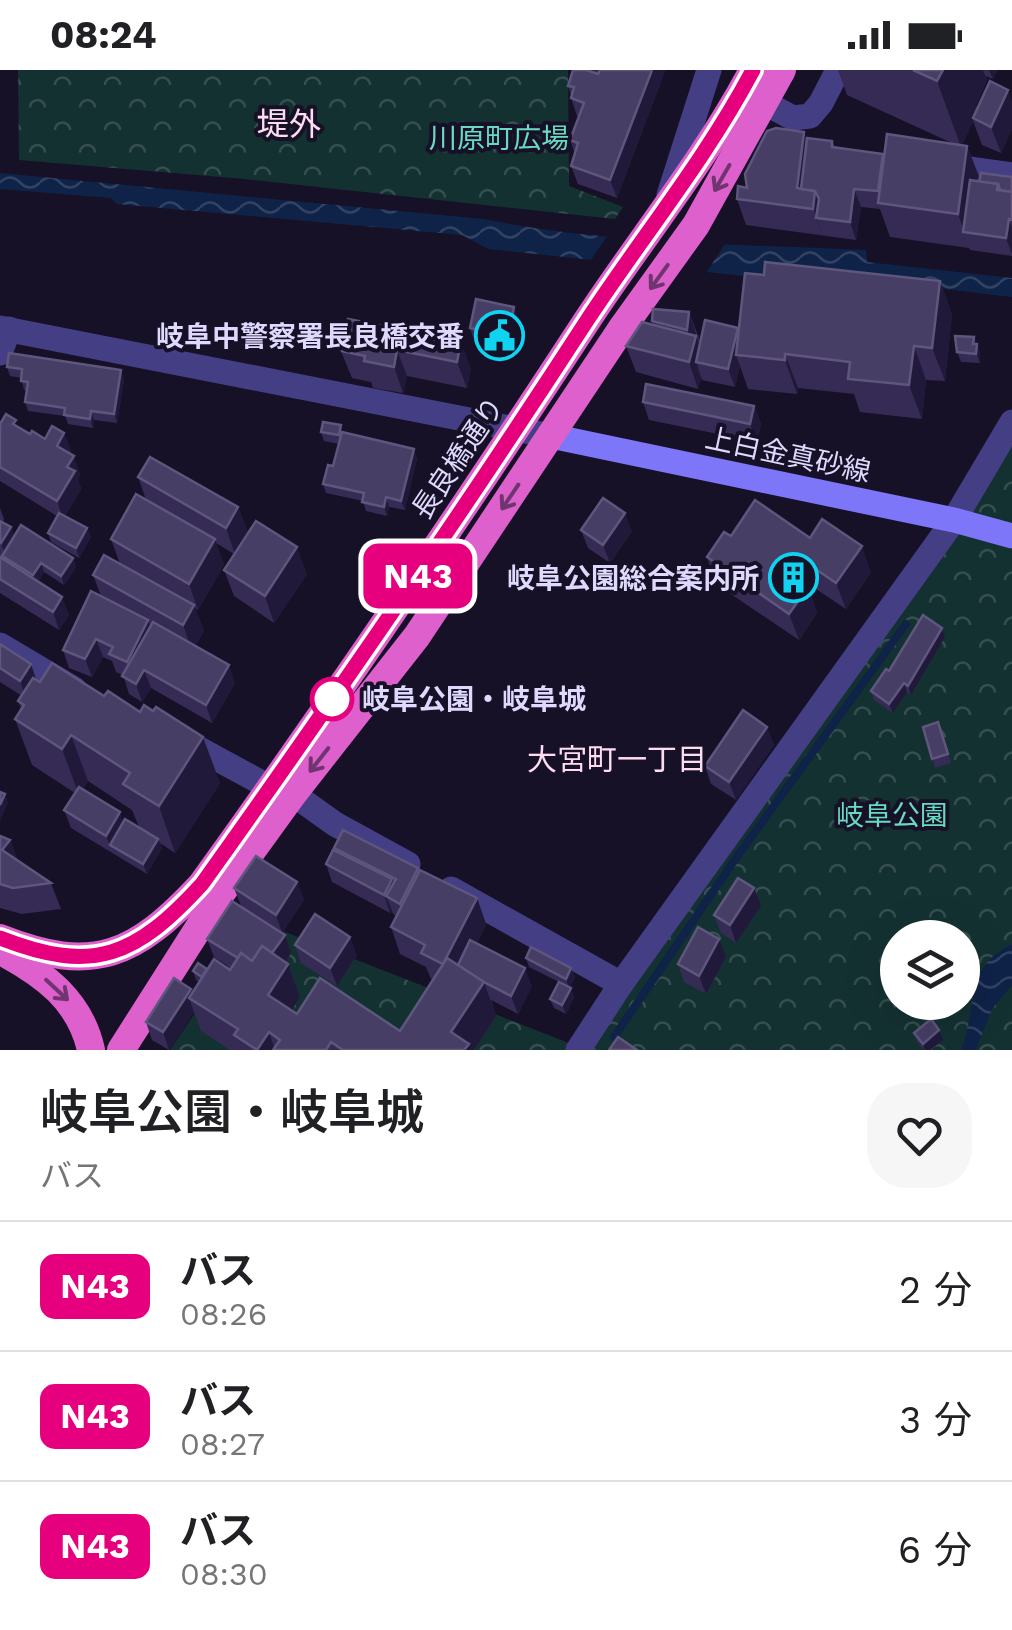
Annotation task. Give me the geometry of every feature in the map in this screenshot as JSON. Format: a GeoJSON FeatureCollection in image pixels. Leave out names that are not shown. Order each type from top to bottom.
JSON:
{"type":"FeatureCollection","features":[{"type":"Feature","properties":{"kind":"highway","name":"長良橋通り"},"geometry":{"type":"LineString","coordinates":[[121,1050],[282,791],[588,319],[708,146],[753,70]]}},
{"type":"Feature","properties":{"kind":"highway","name":"長良橋通り"},"geometry":{"type":"LineString","coordinates":[[0,938],[32,951],[65,958],[96,956],[152,933],[202,884],[416,636],[622,328],[696,225],[782,70]]}},
{"type":"Feature","properties":{"kind":"highway"},"geometry":{"type":"LineString","coordinates":[[0,951],[57,987],[81,1021],[90,1050]]}},
{"type":"Feature","properties":{"kind":"main road","name":"上白金真砂線"},"geometry":{"type":"LineString","coordinates":[[551,436],[954,520],[1012,536]]}},
{"type":"Feature","properties":{"kind":"street"},"geometry":{"type":"LineString","coordinates":[[662,212],[709,70]]}},
{"type":"Feature","properties":{"kind":"street"},"geometry":{"type":"LineString","coordinates":[[759,114],[810,116],[838,70]]}},
{"type":"Feature","properties":{"kind":"street"},"geometry":{"type":"LineString","coordinates":[[759,114],[794,144]]}},
{"type":"Feature","properties":{"kind":"street"},"geometry":{"type":"LineString","coordinates":[[921,162],[1012,175]]}},
{"type":"Feature","properties":{"kind":"street"},"geometry":{"type":"LineString","coordinates":[[3,337],[551,436]]}},
{"type":"Feature","properties":{"kind":"street"},"geometry":{"type":"LineString","coordinates":[[578,1050],[954,520],[1012,422]]}},
{"type":"Feature","properties":{"kind":"street"},"geometry":{"type":"LineString","coordinates":[[0,645],[89,696]]}},
{"type":"Feature","properties":{"kind":"street"},"geometry":{"type":"LineString","coordinates":[[154,726],[282,791],[622,984]]}},
{"type":"Feature","properties":{"kind":"green space","name":"川原町広場"},"geometry":{"type":"Polygon","coordinates":[[[18,70],[568,70],[569,186],[623,207],[615,219],[245,179],[19,160],[18,70]]]}},
{"type":"Feature","properties":{"kind":"green space","name":"岐阜公園"},"geometry":{"type":"Polygon","coordinates":[[[1012,446],[1012,1050],[170,1050],[257,921],[584,1049],[1012,446]]]}},
{"type":"Feature","properties":{"kind":"water"},"geometry":{"type":"Polygon","coordinates":[[[0,173],[483,219],[578,234],[866,250],[867,262],[1012,278],[1012,297],[843,277],[831,285],[488,249],[462,235],[117,204],[111,198],[0,189],[0,173]]]}},
{"type":"Feature","properties":{"kind":"water"},"geometry":{"type":"Polygon","coordinates":[[[1012,944],[1012,985],[992,1009],[976,1050],[961,1050],[969,1020],[980,1020],[980,975],[996,953],[1012,944]]]}},
{"type":"Feature","properties":{"kind":"pier"},"geometry":{"type":"Polygon","coordinates":[[[611,231],[729,238],[703,277],[588,264],[611,231]]]}},
{"type":"Feature","properties":{"kind":"building"},"geometry":{"type":"Polygon","coordinates":[[[573,70],[598,74],[600,70],[652,70],[610,180],[571,166],[578,143],[570,140],[584,103],[571,98],[574,87],[568,86],[573,70]]]}},
{"type":"Feature","properties":{"kind":"building"},"geometry":{"type":"Polygon","coordinates":[[[913,70],[943,70],[937,81],[913,70]]]}},
{"type":"Feature","properties":{"kind":"building"},"geometry":{"type":"Polygon","coordinates":[[[990,81],[1008,90],[991,127],[973,118],[990,81]]]}},
{"type":"Feature","properties":{"kind":"building"},"geometry":{"type":"Polygon","coordinates":[[[776,128],[804,132],[797,188],[815,191],[813,209],[737,199],[738,186],[747,188],[745,174],[767,131],[776,128]]]}},
{"type":"Feature","properties":{"kind":"building"},"geometry":{"type":"Polygon","coordinates":[[[887,134],[967,146],[958,214],[878,203],[887,134]]]}},
{"type":"Feature","properties":{"kind":"building"},"geometry":{"type":"Polygon","coordinates":[[[807,138],[832,141],[832,147],[883,154],[878,191],[854,189],[850,222],[816,218],[819,199],[815,191],[801,189],[807,138]]]}},
{"type":"Feature","properties":{"kind":"building"},"geometry":{"type":"Polygon","coordinates":[[[981,173],[1012,177],[1012,192],[1000,190],[998,184],[979,182],[981,173]]]}},
{"type":"Feature","properties":{"kind":"building"},"geometry":{"type":"Polygon","coordinates":[[[970,180],[998,184],[997,190],[1012,192],[1012,220],[1009,219],[1006,238],[963,232],[970,180]]]}},
{"type":"Feature","properties":{"kind":"building"},"geometry":{"type":"Polygon","coordinates":[[[765,262],[940,281],[932,348],[914,346],[909,385],[848,379],[850,362],[785,354],[785,360],[736,355],[745,273],[764,275],[765,262]]]}},
{"type":"Feature","properties":{"kind":"building"},"geometry":{"type":"Polygon","coordinates":[[[476,299],[514,307],[508,336],[470,328],[476,299]]]}},
{"type":"Feature","properties":{"kind":"building"},"geometry":{"type":"Polygon","coordinates":[[[653,309],[689,312],[687,330],[652,321],[653,309]]]}},
{"type":"Feature","properties":{"kind":"building"},"geometry":{"type":"Polygon","coordinates":[[[348,319],[461,341],[457,362],[397,350],[394,367],[364,361],[365,356],[342,351],[344,345],[338,344],[348,319]]]}},
{"type":"Feature","properties":{"kind":"building"},"geometry":{"type":"Polygon","coordinates":[[[705,320],[738,328],[728,369],[696,362],[705,320]]]}},
{"type":"Feature","properties":{"kind":"building"},"geometry":{"type":"Polygon","coordinates":[[[642,322],[696,336],[689,362],[626,346],[642,322]]]}},
{"type":"Feature","properties":{"kind":"building"},"geometry":{"type":"Polygon","coordinates":[[[955,336],[974,337],[976,354],[957,352],[955,336]]]}},
{"type":"Feature","properties":{"kind":"building"},"geometry":{"type":"Polygon","coordinates":[[[9,353],[121,370],[114,414],[91,411],[90,419],[64,415],[65,408],[25,402],[28,382],[21,381],[22,369],[7,367],[9,353]]]}},
{"type":"Feature","properties":{"kind":"building"},"geometry":{"type":"Polygon","coordinates":[[[646,384],[754,406],[750,424],[643,402],[646,384]]]}},
{"type":"Feature","properties":{"kind":"building"},"geometry":{"type":"Polygon","coordinates":[[[6,414],[16,420],[13,424],[45,439],[52,426],[64,433],[57,446],[74,456],[67,467],[75,471],[57,501],[0,467],[0,424],[6,414]]]}},
{"type":"Feature","properties":{"kind":"building"},"geometry":{"type":"Polygon","coordinates":[[[323,422],[341,425],[339,435],[321,432],[323,422]]]}},
{"type":"Feature","properties":{"kind":"building"},"geometry":{"type":"Polygon","coordinates":[[[342,432],[414,449],[401,501],[386,497],[384,507],[362,502],[364,493],[323,484],[328,465],[333,466],[342,432]]]}},
{"type":"Feature","properties":{"kind":"building"},"geometry":{"type":"Polygon","coordinates":[[[150,457],[238,507],[226,528],[138,477],[150,457]]]}},
{"type":"Feature","properties":{"kind":"building"},"geometry":{"type":"Polygon","coordinates":[[[136,494],[215,539],[189,584],[111,539],[136,494]]]}},
{"type":"Feature","properties":{"kind":"building"},"geometry":{"type":"Polygon","coordinates":[[[603,498],[625,513],[603,545],[581,530],[603,498]]]}},
{"type":"Feature","properties":{"kind":"building"},"geometry":{"type":"Polygon","coordinates":[[[755,500],[810,538],[822,519],[862,546],[836,583],[804,561],[793,576],[808,587],[789,614],[707,557],[724,532],[731,536],[755,500]]]}},
{"type":"Feature","properties":{"kind":"building"},"geometry":{"type":"Polygon","coordinates":[[[59,513],[87,528],[76,548],[48,533],[59,513]]]}},
{"type":"Feature","properties":{"kind":"building"},"geometry":{"type":"Polygon","coordinates":[[[0,521],[11,527],[1,543],[0,542],[0,521]]]}},
{"type":"Feature","properties":{"kind":"building"},"geometry":{"type":"Polygon","coordinates":[[[256,521],[297,547],[265,596],[224,570],[256,521]]]}},
{"type":"Feature","properties":{"kind":"building"},"geometry":{"type":"Polygon","coordinates":[[[21,525],[73,558],[61,576],[41,563],[33,575],[2,556],[21,525]]]}},
{"type":"Feature","properties":{"kind":"building"},"geometry":{"type":"Polygon","coordinates":[[[104,555],[194,605],[183,625],[93,575],[104,555]]]}},
{"type":"Feature","properties":{"kind":"building"},"geometry":{"type":"Polygon","coordinates":[[[0,557],[62,597],[53,612],[0,579],[0,557]]]}},
{"type":"Feature","properties":{"kind":"building"},"geometry":{"type":"Polygon","coordinates":[[[91,591],[148,620],[127,662],[109,654],[113,647],[96,639],[85,659],[63,650],[91,591]]]}},
{"type":"Feature","properties":{"kind":"building"},"geometry":{"type":"Polygon","coordinates":[[[923,615],[942,628],[908,686],[904,683],[889,704],[871,691],[886,669],[889,671],[923,615]]]}},
{"type":"Feature","properties":{"kind":"building"},"geometry":{"type":"Polygon","coordinates":[[[153,622],[229,665],[206,705],[144,670],[136,684],[122,676],[153,622]]]}},
{"type":"Feature","properties":{"kind":"building"},"geometry":{"type":"Polygon","coordinates":[[[0,644],[31,664],[20,681],[0,668],[0,644]]]}},
{"type":"Feature","properties":{"kind":"building"},"geometry":{"type":"Polygon","coordinates":[[[52,663],[104,696],[108,691],[140,712],[144,705],[153,711],[156,707],[203,737],[159,806],[123,784],[130,773],[71,735],[62,749],[15,719],[24,705],[18,701],[33,678],[40,682],[52,663]]]}},
{"type":"Feature","properties":{"kind":"building"},"geometry":{"type":"Polygon","coordinates":[[[743,710],[767,727],[729,782],[705,766],[743,710]]]}},
{"type":"Feature","properties":{"kind":"building"},"geometry":{"type":"Polygon","coordinates":[[[938,722],[948,754],[932,759],[923,727],[938,722]]]}},
{"type":"Feature","properties":{"kind":"building"},"geometry":{"type":"Polygon","coordinates":[[[79,787],[120,812],[106,836],[64,810],[79,787]]]}},
{"type":"Feature","properties":{"kind":"building"},"geometry":{"type":"Polygon","coordinates":[[[125,819],[158,839],[143,864],[110,845],[125,819]]]}},
{"type":"Feature","properties":{"kind":"building"},"geometry":{"type":"Polygon","coordinates":[[[343,830],[418,868],[400,904],[386,896],[396,879],[334,848],[343,830]]]}},
{"type":"Feature","properties":{"kind":"building"},"geometry":{"type":"Polygon","coordinates":[[[0,836],[10,840],[2,850],[51,883],[13,888],[0,884],[0,836]]]}},
{"type":"Feature","properties":{"kind":"building"},"geometry":{"type":"Polygon","coordinates":[[[333,850],[392,879],[384,895],[326,864],[333,850]]]}},
{"type":"Feature","properties":{"kind":"building"},"geometry":{"type":"Polygon","coordinates":[[[256,856],[297,882],[276,915],[234,888],[256,856]]]}},
{"type":"Feature","properties":{"kind":"building"},"geometry":{"type":"Polygon","coordinates":[[[420,870],[477,898],[443,964],[421,953],[425,945],[391,927],[420,870]]]}},
{"type":"Feature","properties":{"kind":"building"},"geometry":{"type":"Polygon","coordinates":[[[738,878],[754,888],[730,925],[714,915],[738,878]]]}},
{"type":"Feature","properties":{"kind":"building"},"geometry":{"type":"Polygon","coordinates":[[[232,901],[285,935],[272,953],[262,946],[252,961],[241,953],[238,958],[207,939],[232,901]]]}},
{"type":"Feature","properties":{"kind":"building"},"geometry":{"type":"Polygon","coordinates":[[[315,914],[350,937],[330,968],[295,945],[315,914]]]}},
{"type":"Feature","properties":{"kind":"building"},"geometry":{"type":"Polygon","coordinates":[[[698,927],[719,939],[699,976],[678,964],[698,927]]]}},
{"type":"Feature","properties":{"kind":"building"},"geometry":{"type":"Polygon","coordinates":[[[470,940],[525,968],[511,996],[458,965],[470,940]]]}},
{"type":"Feature","properties":{"kind":"building"},"geometry":{"type":"Polygon","coordinates":[[[262,946],[288,964],[268,995],[297,1014],[320,978],[400,1031],[447,958],[484,982],[451,1032],[469,1044],[464,1050],[343,1050],[331,1042],[326,1050],[273,1050],[280,1040],[269,1032],[257,1050],[234,1035],[238,1029],[189,998],[214,959],[230,970],[241,953],[252,961],[262,946]]]}},
{"type":"Feature","properties":{"kind":"building"},"geometry":{"type":"Polygon","coordinates":[[[531,947],[571,968],[566,979],[526,958],[531,947]]]}},
{"type":"Feature","properties":{"kind":"building"},"geometry":{"type":"Polygon","coordinates":[[[198,963],[207,969],[202,977],[193,971],[198,963]]]}},
{"type":"Feature","properties":{"kind":"building"},"geometry":{"type":"Polygon","coordinates":[[[174,978],[191,989],[163,1032],[146,1022],[174,978]]]}},
{"type":"Feature","properties":{"kind":"building"},"geometry":{"type":"Polygon","coordinates":[[[559,982],[571,988],[562,1005],[550,999],[559,982]]]}},
{"type":"Feature","properties":{"kind":"building"},"geometry":{"type":"Polygon","coordinates":[[[930,1020],[939,1030],[923,1044],[914,1033],[930,1020]]]}},
{"type":"Feature","properties":{"kind":"building"},"geometry":{"type":"Polygon","coordinates":[[[618,1037],[637,1050],[609,1050],[618,1037]]]}},
{"type":"Feature","properties":{"kind":"waterway"},"geometry":{"type":"LineString","coordinates":[[614,1037],[736,858],[906,624]]}},
{"type":"Feature","properties":{"kind":"bus line","name":"N43"},"geometry":{"type":"LineString","coordinates":[[0,938],[32,951],[65,958],[96,956],[124,948],[152,933],[202,884],[460,516],[588,319],[708,146],[753,70]]}},
{"type":"Feature","properties":{"kind":"place","name":"岐阜中警察署長良橋交番"},"geometry":{"type":"Point","coordinates":[499,336]}},
{"type":"Feature","properties":{"kind":"place","name":"岐阜公園総合案内所"},"geometry":{"type":"Point","coordinates":[794,578]}},
{"type":"Feature","properties":{"kind":"place","name":"岐阜公園・岐阜城"},"geometry":{"type":"Point","coordinates":[332,699]}},
{"type":"Feature","properties":{"kind":"district","name":"堤外"},"geometry":{"type":"Point","coordinates":[289,124]}},
{"type":"Feature","properties":{"kind":"district","name":"大宮町一丁目"},"geometry":{"type":"Point","coordinates":[617,759]}}]}
